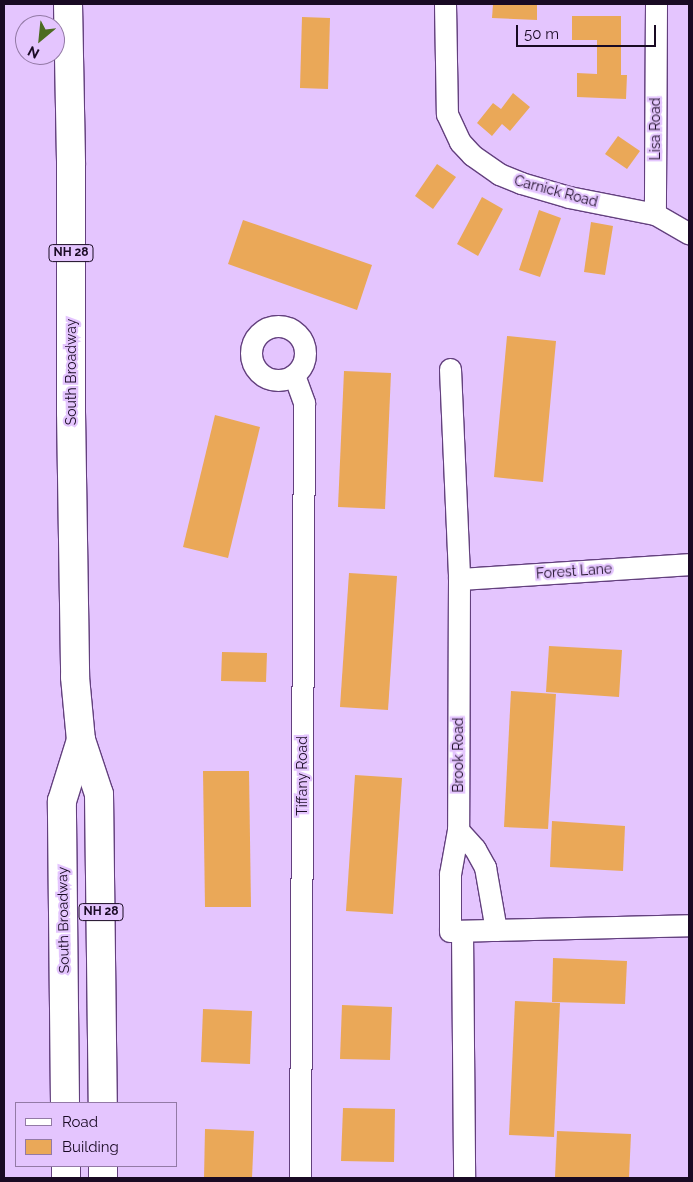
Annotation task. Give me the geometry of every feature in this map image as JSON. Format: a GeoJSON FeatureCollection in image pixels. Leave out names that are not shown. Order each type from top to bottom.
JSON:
{"type":"FeatureCollection","features":[{"type":"Feature","properties":{"kind":"main road","name":"South Broadway"},"geometry":{"type":"LineString","coordinates":[[68,4],[75,677],[81,740],[98,794],[103,1102]]}},
{"type":"Feature","properties":{"kind":"main road","name":"South Broadway"},"geometry":{"type":"LineString","coordinates":[[65,1102],[62,801],[81,740]]}},
{"type":"Feature","properties":{"kind":"street","name":"Carnick Road"},"geometry":{"type":"LineString","coordinates":[[445,4],[447,114],[460,142],[472,155],[499,174],[521,183],[569,197],[655,214]]}},
{"type":"Feature","properties":{"kind":"street","name":"Lisa Road"},"geometry":{"type":"LineString","coordinates":[[655,214],[656,4]]}},
{"type":"Feature","properties":{"kind":"street"},"geometry":{"type":"LineString","coordinates":[[655,214],[689,234]]}},
{"type":"Feature","properties":{"kind":"street","name":"Brook Road"},"geometry":{"type":"LineString","coordinates":[[450,369],[459,579],[458,830],[450,874],[456,931],[464,1178]]}},
{"type":"Feature","properties":{"kind":"street","name":"Tiffany Road"},"geometry":{"type":"LineString","coordinates":[[294,375],[304,403],[300,1178]]}},
{"type":"Feature","properties":{"kind":"street","name":"Forest Lane"},"geometry":{"type":"LineString","coordinates":[[459,579],[689,564]]}},
{"type":"Feature","properties":{"kind":"street"},"geometry":{"type":"LineString","coordinates":[[458,830],[475,850],[485,866],[490,886],[496,930]]}},
{"type":"Feature","properties":{"kind":"street"},"geometry":{"type":"LineString","coordinates":[[456,931],[689,925]]}},
{"type":"Feature","properties":{"kind":"building"},"geometry":{"type":"Polygon","coordinates":[[[493,4],[537,4],[537,20],[492,18],[493,4]]]}},
{"type":"Feature","properties":{"kind":"building"},"geometry":{"type":"Polygon","coordinates":[[[572,16],[621,16],[621,75],[627,75],[626,99],[577,97],[577,73],[597,74],[597,40],[572,40],[572,16]]]}},
{"type":"Feature","properties":{"kind":"building"},"geometry":{"type":"Polygon","coordinates":[[[302,17],[330,18],[328,89],[300,88],[302,17]]]}},
{"type":"Feature","properties":{"kind":"building"},"geometry":{"type":"Polygon","coordinates":[[[513,93],[530,107],[510,131],[502,124],[492,136],[477,123],[493,103],[501,109],[513,93]]]}},
{"type":"Feature","properties":{"kind":"building"},"geometry":{"type":"Polygon","coordinates":[[[618,136],[640,151],[627,169],[605,154],[618,136]]]}},
{"type":"Feature","properties":{"kind":"building"},"geometry":{"type":"Polygon","coordinates":[[[437,164],[456,177],[433,209],[415,196],[437,164]]]}},
{"type":"Feature","properties":{"kind":"building"},"geometry":{"type":"Polygon","coordinates":[[[482,197],[503,209],[478,256],[457,244],[482,197]]]}},
{"type":"Feature","properties":{"kind":"building"},"geometry":{"type":"Polygon","coordinates":[[[539,210],[561,218],[540,277],[519,270],[539,210]]]}},
{"type":"Feature","properties":{"kind":"building"},"geometry":{"type":"Polygon","coordinates":[[[243,220],[372,265],[357,310],[228,264],[243,220]]]}},
{"type":"Feature","properties":{"kind":"building"},"geometry":{"type":"Polygon","coordinates":[[[591,222],[613,226],[605,275],[584,272],[591,222]]]}},
{"type":"Feature","properties":{"kind":"building"},"geometry":{"type":"Polygon","coordinates":[[[507,336],[556,341],[543,482],[494,477],[507,336]]]}},
{"type":"Feature","properties":{"kind":"building"},"geometry":{"type":"Polygon","coordinates":[[[344,371],[391,373],[385,509],[338,507],[344,371]]]}},
{"type":"Feature","properties":{"kind":"building"},"geometry":{"type":"Polygon","coordinates":[[[215,415],[260,427],[228,558],[183,547],[215,415]]]}},
{"type":"Feature","properties":{"kind":"building"},"geometry":{"type":"Polygon","coordinates":[[[349,573],[397,576],[388,710],[340,707],[349,573]]]}},
{"type":"Feature","properties":{"kind":"building"},"geometry":{"type":"Polygon","coordinates":[[[549,646],[622,650],[619,697],[546,692],[549,646]]]}},
{"type":"Feature","properties":{"kind":"building"},"geometry":{"type":"Polygon","coordinates":[[[222,652],[267,653],[266,682],[221,681],[222,652]]]}},
{"type":"Feature","properties":{"kind":"building"},"geometry":{"type":"Polygon","coordinates":[[[511,691],[556,694],[548,829],[504,827],[511,691]]]}},
{"type":"Feature","properties":{"kind":"building"},"geometry":{"type":"Polygon","coordinates":[[[203,771],[249,771],[251,907],[205,907],[203,771]]]}},
{"type":"Feature","properties":{"kind":"building"},"geometry":{"type":"Polygon","coordinates":[[[355,775],[402,778],[393,914],[346,911],[355,775]]]}},
{"type":"Feature","properties":{"kind":"building"},"geometry":{"type":"Polygon","coordinates":[[[552,821],[625,826],[623,871],[550,867],[552,821]]]}},
{"type":"Feature","properties":{"kind":"building"},"geometry":{"type":"Polygon","coordinates":[[[553,958],[627,961],[625,1004],[552,1002],[553,958]]]}},
{"type":"Feature","properties":{"kind":"building"},"geometry":{"type":"Polygon","coordinates":[[[515,1001],[560,1003],[554,1137],[509,1135],[515,1001]]]}},
{"type":"Feature","properties":{"kind":"building"},"geometry":{"type":"Polygon","coordinates":[[[342,1005],[392,1007],[390,1060],[340,1059],[342,1005]]]}},
{"type":"Feature","properties":{"kind":"building"},"geometry":{"type":"Polygon","coordinates":[[[203,1009],[252,1011],[250,1064],[201,1062],[203,1009]]]}},
{"type":"Feature","properties":{"kind":"building"},"geometry":{"type":"Polygon","coordinates":[[[343,1108],[395,1109],[394,1162],[341,1161],[343,1108]]]}},
{"type":"Feature","properties":{"kind":"building"},"geometry":{"type":"Polygon","coordinates":[[[205,1129],[254,1131],[252,1178],[204,1178],[205,1129]]]}},
{"type":"Feature","properties":{"kind":"building"},"geometry":{"type":"Polygon","coordinates":[[[557,1131],[631,1134],[629,1178],[555,1177],[557,1131]]]}}]}
